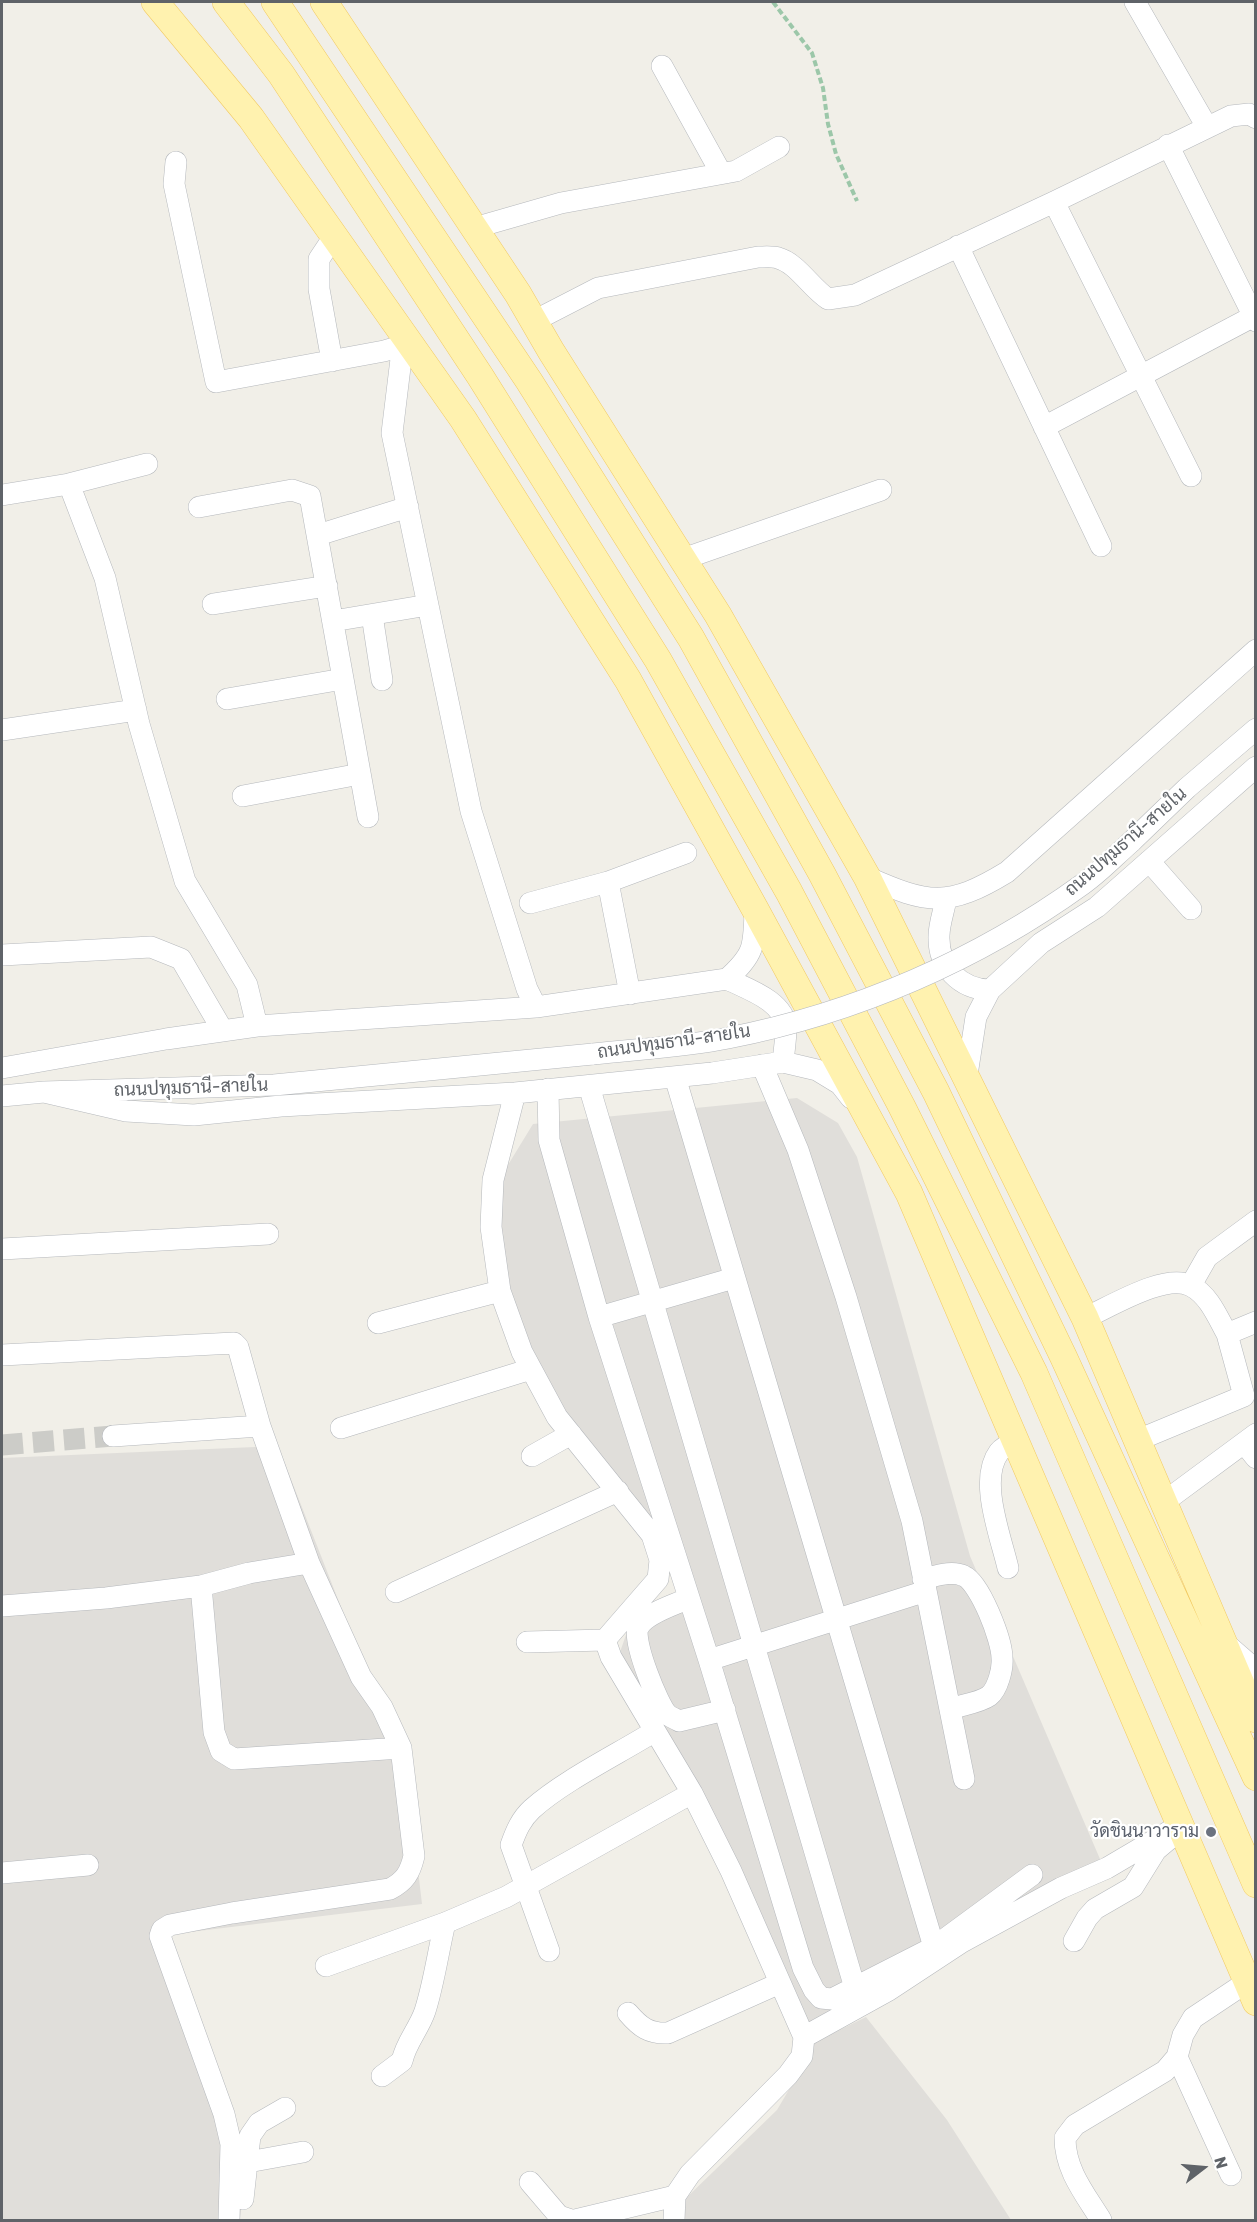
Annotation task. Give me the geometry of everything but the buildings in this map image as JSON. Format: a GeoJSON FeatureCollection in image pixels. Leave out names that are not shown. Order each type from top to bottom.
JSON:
{"type":"FeatureCollection","features":[{"type":"Feature","properties":{"kind":"main road"},"geometry":{"type":"LineString","coordinates":[[155,2],[234,97],[335,235],[501,477],[628,680],[756,909],[909,1193],[1251,1992]]}},
{"type":"Feature","properties":{"kind":"main road"},"geometry":{"type":"LineString","coordinates":[[226,2],[281,74],[480,376],[658,660],[789,892],[902,1107],[1034,1373],[1256,1884]]}},
{"type":"Feature","properties":{"kind":"main road"},"geometry":{"type":"LineString","coordinates":[[275,2],[529,381],[691,638],[822,874],[936,1092],[1064,1358],[1256,1777]]}},
{"type":"Feature","properties":{"kind":"main road"},"geometry":{"type":"LineString","coordinates":[[324,2],[518,294],[718,615],[867,877],[967,1075],[1085,1318],[1256,1719]]}},
{"type":"Feature","properties":{"kind":"main road"},"geometry":{"type":"LineString","coordinates":[[456,273],[518,294]]}},
{"type":"Feature","properties":{"kind":"main road"},"geometry":{"type":"LineString","coordinates":[[480,376],[501,477]]}},
{"type":"Feature","properties":{"kind":"main road"},"geometry":{"type":"LineString","coordinates":[[1002,1148],[1064,1358]]}},
{"type":"Feature","properties":{"kind":"main road"},"geometry":{"type":"LineString","coordinates":[[909,1193],[1034,1373]]}},
{"type":"Feature","properties":{"kind":"street"},"geometry":{"type":"LineString","coordinates":[[1135,2],[1207,127]]}},
{"type":"Feature","properties":{"kind":"street"},"geometry":{"type":"LineString","coordinates":[[662,66],[721,173]]}},
{"type":"Feature","properties":{"kind":"street"},"geometry":{"type":"LineString","coordinates":[[534,321],[598,288],[758,257],[779,258],[800,274],[814,290],[828,299],[855,295],[1231,116],[1250,114],[1256,118]]}},
{"type":"Feature","properties":{"kind":"street"},"geometry":{"type":"LineString","coordinates":[[1044,427],[1255,318],[1168,145]]}},
{"type":"Feature","properties":{"kind":"street"},"geometry":{"type":"LineString","coordinates":[[474,228],[561,204],[736,171],[778,147]]}},
{"type":"Feature","properties":{"kind":"street"},"geometry":{"type":"LineString","coordinates":[[176,162],[174,184],[216,382],[384,351],[411,343]]}},
{"type":"Feature","properties":{"kind":"street"},"geometry":{"type":"LineString","coordinates":[[1054,202],[1191,476]]}},
{"type":"Feature","properties":{"kind":"street"},"geometry":{"type":"LineString","coordinates":[[332,361],[319,289],[319,259],[335,235]]}},
{"type":"Feature","properties":{"kind":"street"},"geometry":{"type":"LineString","coordinates":[[958,246],[1101,546]]}},
{"type":"Feature","properties":{"kind":"street"},"geometry":{"type":"LineString","coordinates":[[411,343],[401,359],[392,433],[471,811],[527,989],[536,1007]]}},
{"type":"Feature","properties":{"kind":"street"},"geometry":{"type":"LineString","coordinates":[[2,495],[69,484],[147,464]]}},
{"type":"Feature","properties":{"kind":"street"},"geometry":{"type":"LineString","coordinates":[[69,484],[105,578],[136,710],[185,881],[247,985],[257,1026]]}},
{"type":"Feature","properties":{"kind":"street"},"geometry":{"type":"LineString","coordinates":[[199,507],[292,490],[310,496],[368,818]]}},
{"type":"Feature","properties":{"kind":"street"},"geometry":{"type":"LineString","coordinates":[[683,559],[881,490]]}},
{"type":"Feature","properties":{"kind":"street"},"geometry":{"type":"LineString","coordinates":[[318,535],[408,507]]}},
{"type":"Feature","properties":{"kind":"street"},"geometry":{"type":"LineString","coordinates":[[213,604],[327,586]]}},
{"type":"Feature","properties":{"kind":"street"},"geometry":{"type":"LineString","coordinates":[[333,621],[428,605]]}},
{"type":"Feature","properties":{"kind":"street"},"geometry":{"type":"LineString","coordinates":[[372,615],[382,680]]}},
{"type":"Feature","properties":{"kind":"street"},"geometry":{"type":"LineString","coordinates":[[867,877],[906,893],[926,898],[946,899],[965,894],[1007,872],[1180,715],[1256,650]]}},
{"type":"Feature","properties":{"kind":"street"},"geometry":{"type":"LineString","coordinates":[[227,699],[343,679]]}},
{"type":"Feature","properties":{"kind":"street"},"geometry":{"type":"LineString","coordinates":[[2,730],[136,710]]}},
{"type":"Feature","properties":{"kind":"street","name":"ถนนปทุมธานี-สายใน"},"geometry":{"type":"LineString","coordinates":[[2,1096],[44,1092],[274,1085],[593,1054],[728,1038],[839,1008],[910,984],[1020,926],[1085,883],[1187,788],[1256,729]]}},
{"type":"Feature","properties":{"kind":"street"},"geometry":{"type":"LineString","coordinates":[[967,1075],[976,1017],[990,990],[1041,942],[1097,907],[1256,767]]}},
{"type":"Feature","properties":{"kind":"street"},"geometry":{"type":"LineString","coordinates":[[243,796],[360,774]]}},
{"type":"Feature","properties":{"kind":"street"},"geometry":{"type":"LineString","coordinates":[[530,903],[608,882],[686,853]]}},
{"type":"Feature","properties":{"kind":"street"},"geometry":{"type":"LineString","coordinates":[[1149,861],[1191,909]]}},
{"type":"Feature","properties":{"kind":"street"},"geometry":{"type":"LineString","coordinates":[[608,882],[630,994]]}},
{"type":"Feature","properties":{"kind":"street"},"geometry":{"type":"LineString","coordinates":[[946,899],[939,935],[941,957],[958,981],[974,989],[990,990]]}},
{"type":"Feature","properties":{"kind":"street"},"geometry":{"type":"LineString","coordinates":[[2,1068],[257,1026],[536,1007],[727,979],[748,961],[755,933],[756,909]]}},
{"type":"Feature","properties":{"kind":"street"},"geometry":{"type":"LineString","coordinates":[[2,955],[151,947],[181,959],[222,1031]]}},
{"type":"Feature","properties":{"kind":"street"},"geometry":{"type":"LineString","coordinates":[[727,979],[759,994],[779,1009],[786,1026],[773,1063],[798,1150],[846,1297],[912,1521],[964,1779]]}},
{"type":"Feature","properties":{"kind":"street"},"geometry":{"type":"LineString","coordinates":[[44,1092],[126,1111],[194,1115],[281,1106],[515,1093],[675,1077],[773,1063],[817,1070],[840,1084],[874,1126]]}},
{"type":"Feature","properties":{"kind":"street"},"geometry":{"type":"LineString","coordinates":[[675,1077],[934,1947]]}},
{"type":"Feature","properties":{"kind":"street"},"geometry":{"type":"LineString","coordinates":[[589,1086],[855,1988]]}},
{"type":"Feature","properties":{"kind":"street"},"geometry":{"type":"LineString","coordinates":[[548,1089],[549,1140],[599,1317],[725,1710],[803,1968],[814,1990],[821,1998],[832,1998],[934,1947],[1032,1875]]}},
{"type":"Feature","properties":{"kind":"street"},"geometry":{"type":"LineString","coordinates":[[515,1093],[493,1180],[491,1227],[500,1291],[522,1352],[557,1417],[652,1535],[660,1560],[658,1580],[605,1640],[527,1642]]}},
{"type":"Feature","properties":{"kind":"street"},"geometry":{"type":"LineString","coordinates":[[1191,1285],[1207,1257],[1256,1221]]}},
{"type":"Feature","properties":{"kind":"street"},"geometry":{"type":"LineString","coordinates":[[2,1249],[268,1234]]}},
{"type":"Feature","properties":{"kind":"street"},"geometry":{"type":"LineString","coordinates":[[599,1317],[734,1278]]}},
{"type":"Feature","properties":{"kind":"street"},"geometry":{"type":"LineString","coordinates":[[1085,1318],[1158,1285],[1173,1282],[1191,1285],[1208,1300],[1227,1334],[1250,1401],[1138,1440]]}},
{"type":"Feature","properties":{"kind":"street"},"geometry":{"type":"LineString","coordinates":[[378,1323],[500,1291]]}},
{"type":"Feature","properties":{"kind":"street"},"geometry":{"type":"LineString","coordinates":[[1227,1334],[1256,1322]]}},
{"type":"Feature","properties":{"kind":"street"},"geometry":{"type":"LineString","coordinates":[[2,1355],[234,1343],[238,1347],[260,1426],[309,1563],[361,1677],[382,1707],[401,1749],[414,1856],[411,1870],[403,1882],[390,1889],[232,1913],[170,1925],[162,1930],[160,1936],[224,2115],[231,2144],[229,2220]]}},
{"type":"Feature","properties":{"kind":"street"},"geometry":{"type":"LineString","coordinates":[[341,1428],[531,1369]]}},
{"type":"Feature","properties":{"kind":"street"},"geometry":{"type":"LineString","coordinates":[[113,1436],[260,1426]]}},
{"type":"Feature","properties":{"kind":"street"},"geometry":{"type":"LineString","coordinates":[[532,1456],[571,1434]]}},
{"type":"Feature","properties":{"kind":"street"},"geometry":{"type":"LineString","coordinates":[[1008,1568],[990,1489],[992,1467],[1000,1450],[1015,1442]]}},
{"type":"Feature","properties":{"kind":"street"},"geometry":{"type":"LineString","coordinates":[[1164,1502],[1252,1445]]}},
{"type":"Feature","properties":{"kind":"street"},"geometry":{"type":"LineString","coordinates":[[396,1592],[618,1491]]}},
{"type":"Feature","properties":{"kind":"street"},"geometry":{"type":"LineString","coordinates":[[2,1605],[106,1598],[201,1586],[249,1573],[309,1563]]}},
{"type":"Feature","properties":{"kind":"street"},"geometry":{"type":"LineString","coordinates":[[709,1660],[837,1619],[948,1574],[964,1576],[974,1585],[992,1619],[1002,1658],[997,1684],[989,1696],[950,1709]]}},
{"type":"Feature","properties":{"kind":"street"},"geometry":{"type":"LineString","coordinates":[[201,1586],[214,1732],[221,1751],[234,1759],[401,1749]]}},
{"type":"Feature","properties":{"kind":"street"},"geometry":{"type":"LineString","coordinates":[[689,1598],[644,1620],[637,1629],[643,1662],[667,1714],[679,1722],[725,1710]]}},
{"type":"Feature","properties":{"kind":"street"},"geometry":{"type":"LineString","coordinates":[[1221,1639],[1256,1670]]}},
{"type":"Feature","properties":{"kind":"street"},"geometry":{"type":"LineString","coordinates":[[530,2182],[558,2216],[573,2220],[640,2212],[675,2196],[690,2174],[788,2075],[802,2056],[804,2037],[731,1871],[692,1793],[611,1657],[605,1640]]}},
{"type":"Feature","properties":{"kind":"street"},"geometry":{"type":"LineString","coordinates":[[549,1951],[511,1845],[518,1825],[557,1792],[655,1731]]}},
{"type":"Feature","properties":{"kind":"street"},"geometry":{"type":"LineString","coordinates":[[326,1966],[445,1923],[525,1886],[692,1793]]}},
{"type":"Feature","properties":{"kind":"street"},"geometry":{"type":"LineString","coordinates":[[1074,1941],[1087,1918],[1107,1901],[1133,1887],[1156,1850],[1181,1828]]}},
{"type":"Feature","properties":{"kind":"street"},"geometry":{"type":"LineString","coordinates":[[804,2037],[889,1990],[962,1942],[1060,1888],[1107,1868],[1181,1828]]}},
{"type":"Feature","properties":{"kind":"street"},"geometry":{"type":"LineString","coordinates":[[2,1873],[88,1865]]}},
{"type":"Feature","properties":{"kind":"street"},"geometry":{"type":"LineString","coordinates":[[382,2076],[402,2061],[406,2044],[417,2032],[426,2008],[445,1923]]}},
{"type":"Feature","properties":{"kind":"street"},"geometry":{"type":"LineString","coordinates":[[628,2013],[639,2025],[654,2033],[668,2033],[780,1983]]}},
{"type":"Feature","properties":{"kind":"street"},"geometry":{"type":"LineString","coordinates":[[1101,2220],[1077,2184],[1068,2162],[1065,2138],[1075,2125],[1149,2082],[1177,2057],[1183,2035],[1193,2018],[1251,1992]]}},
{"type":"Feature","properties":{"kind":"street"},"geometry":{"type":"LineString","coordinates":[[1177,2057],[1231,2175]]}},
{"type":"Feature","properties":{"kind":"street"},"geometry":{"type":"LineString","coordinates":[[243,2220],[243,2182],[248,2162],[250,2136],[259,2122],[285,2108]]}},
{"type":"Feature","properties":{"kind":"street"},"geometry":{"type":"LineString","coordinates":[[248,2162],[303,2152]]}},
{"type":"Feature","properties":{"kind":"street"},"geometry":{"type":"LineString","coordinates":[[674,2220],[675,2196]]}},
{"type":"Feature","properties":{"kind":"path"},"geometry":{"type":"LineString","coordinates":[[773,2],[812,53],[823,88],[828,124],[836,154],[857,201]]}},
{"type":"Feature","properties":{"kind":"shaded area"},"geometry":{"type":"Polygon","coordinates":[[[797,1098],[838,1123],[857,1157],[970,1556],[1106,1873],[809,2036],[620,1652],[627,1632],[679,1592],[666,1549],[550,1390],[511,1300],[502,1254],[500,1178],[533,1124],[797,1098]]]}},
{"type":"Feature","properties":{"kind":"shaded area"},"geometry":{"type":"Polygon","coordinates":[[[278,1446],[377,1699],[400,1719],[422,1904],[165,1935],[247,2152],[240,2220],[2,2220],[2,1458],[278,1446]]]}},
{"type":"Feature","properties":{"kind":"shaded area"},"geometry":{"type":"Polygon","coordinates":[[[866,2017],[947,2120],[1011,2220],[681,2220],[682,2202],[777,2110],[810,2054],[811,2044],[866,2017]]]}},
{"type":"Feature","properties":{"kind":"tunnel"},"geometry":{"type":"LineString","coordinates":[[2,1445],[113,1436]]}},
{"type":"Feature","properties":{"kind":"place","name":"วัดชินนาวาราม"},"geometry":{"type":"Point","coordinates":[1211,1832]}}]}
